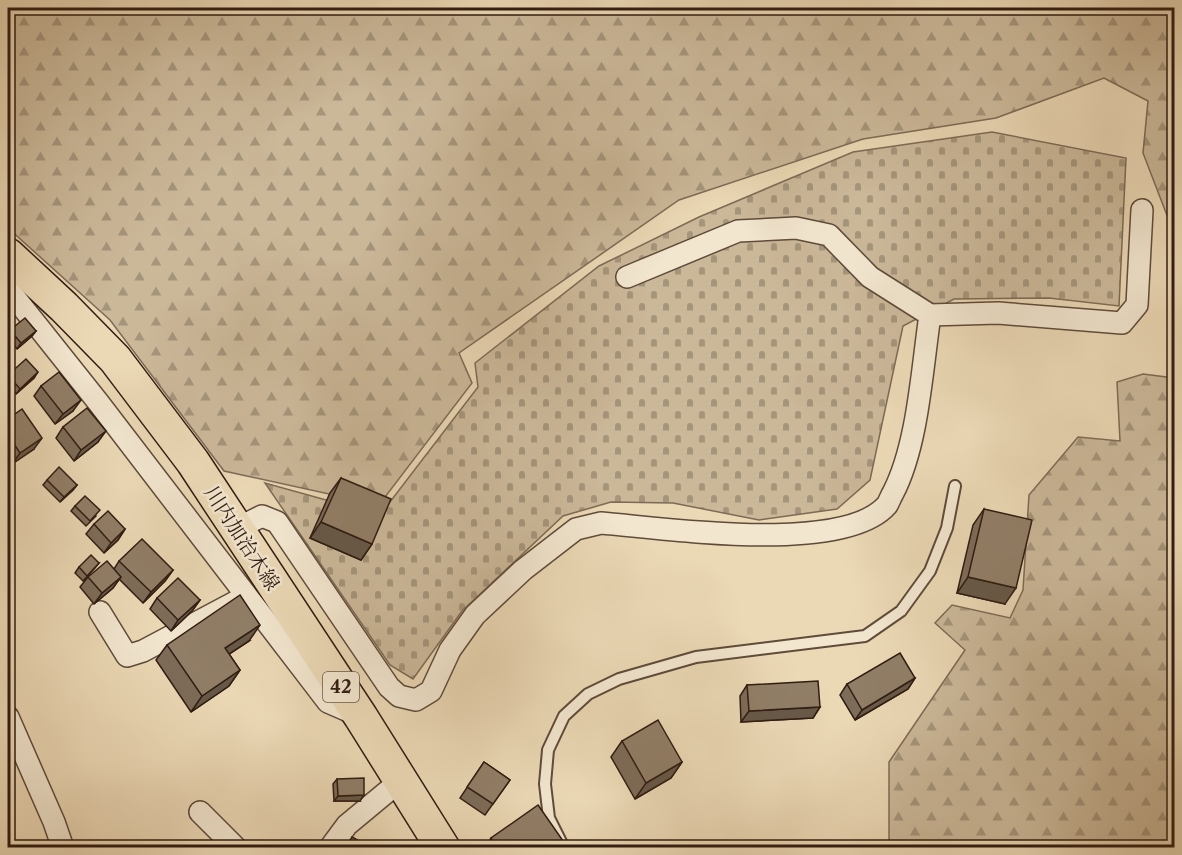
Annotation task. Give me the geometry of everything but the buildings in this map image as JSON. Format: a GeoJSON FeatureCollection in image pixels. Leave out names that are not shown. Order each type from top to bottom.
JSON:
{"type":"FeatureCollection","features":[{"type":"Feature","properties":{"kind":"main road","name":"川内加治木線"},"geometry":{"type":"LineString","coordinates":[[8,255],[115,359],[192,462],[361,717],[443,848]]}},
{"type":"Feature","properties":{"kind":"street"},"geometry":{"type":"LineString","coordinates":[[627,277],[738,231],[796,228],[829,235],[870,277],[930,315],[998,313],[1122,323],[1137,305],[1142,210]]}},
{"type":"Feature","properties":{"kind":"street"},"geometry":{"type":"LineString","coordinates":[[8,289],[98,402],[328,702],[361,717]]}},
{"type":"Feature","properties":{"kind":"street"},"geometry":{"type":"LineString","coordinates":[[236,529],[262,516],[277,522],[389,687],[399,696],[417,700],[431,691],[450,650],[475,615],[523,570],[576,529],[601,524],[763,536],[819,533],[864,521],[887,505],[901,478],[912,436],[930,315]]}},
{"type":"Feature","properties":{"kind":"street"},"geometry":{"type":"LineString","coordinates":[[100,612],[127,656],[143,651],[247,596]]}},
{"type":"Feature","properties":{"kind":"street"},"geometry":{"type":"LineString","coordinates":[[8,717],[63,848]]}},
{"type":"Feature","properties":{"kind":"street"},"geometry":{"type":"LineString","coordinates":[[330,848],[347,825],[400,781]]}},
{"type":"Feature","properties":{"kind":"street"},"geometry":{"type":"LineString","coordinates":[[200,812],[236,848]]}},
{"type":"Feature","properties":{"kind":"lane"},"geometry":{"type":"LineString","coordinates":[[564,848],[549,818],[545,784],[548,750],[564,716],[580,701],[588,694],[619,679],[696,657],[865,636],[901,611],[930,571],[947,528],[955,486]]}},
{"type":"Feature","properties":{"kind":"green space"},"geometry":{"type":"Polygon","coordinates":[[[8,8],[1174,8],[1174,222],[1168,218],[1143,153],[1148,101],[1104,78],[996,118],[863,139],[679,200],[459,353],[472,383],[379,505],[224,471],[110,320],[8,228],[8,8]]]}},
{"type":"Feature","properties":{"kind":"green space"},"geometry":{"type":"Polygon","coordinates":[[[992,132],[1126,158],[1119,306],[1049,298],[954,299],[903,326],[870,480],[837,509],[759,520],[673,503],[611,502],[563,516],[462,611],[413,679],[390,665],[265,483],[380,515],[478,387],[475,363],[599,266],[699,217],[853,152],[992,132]]]}},
{"type":"Feature","properties":{"kind":"green space"},"geometry":{"type":"Polygon","coordinates":[[[1143,374],[1174,378],[1174,847],[885,848],[889,844],[889,762],[965,650],[935,623],[952,605],[1010,618],[1023,590],[1029,495],[1078,437],[1120,441],[1117,382],[1143,374]]]}}]}
